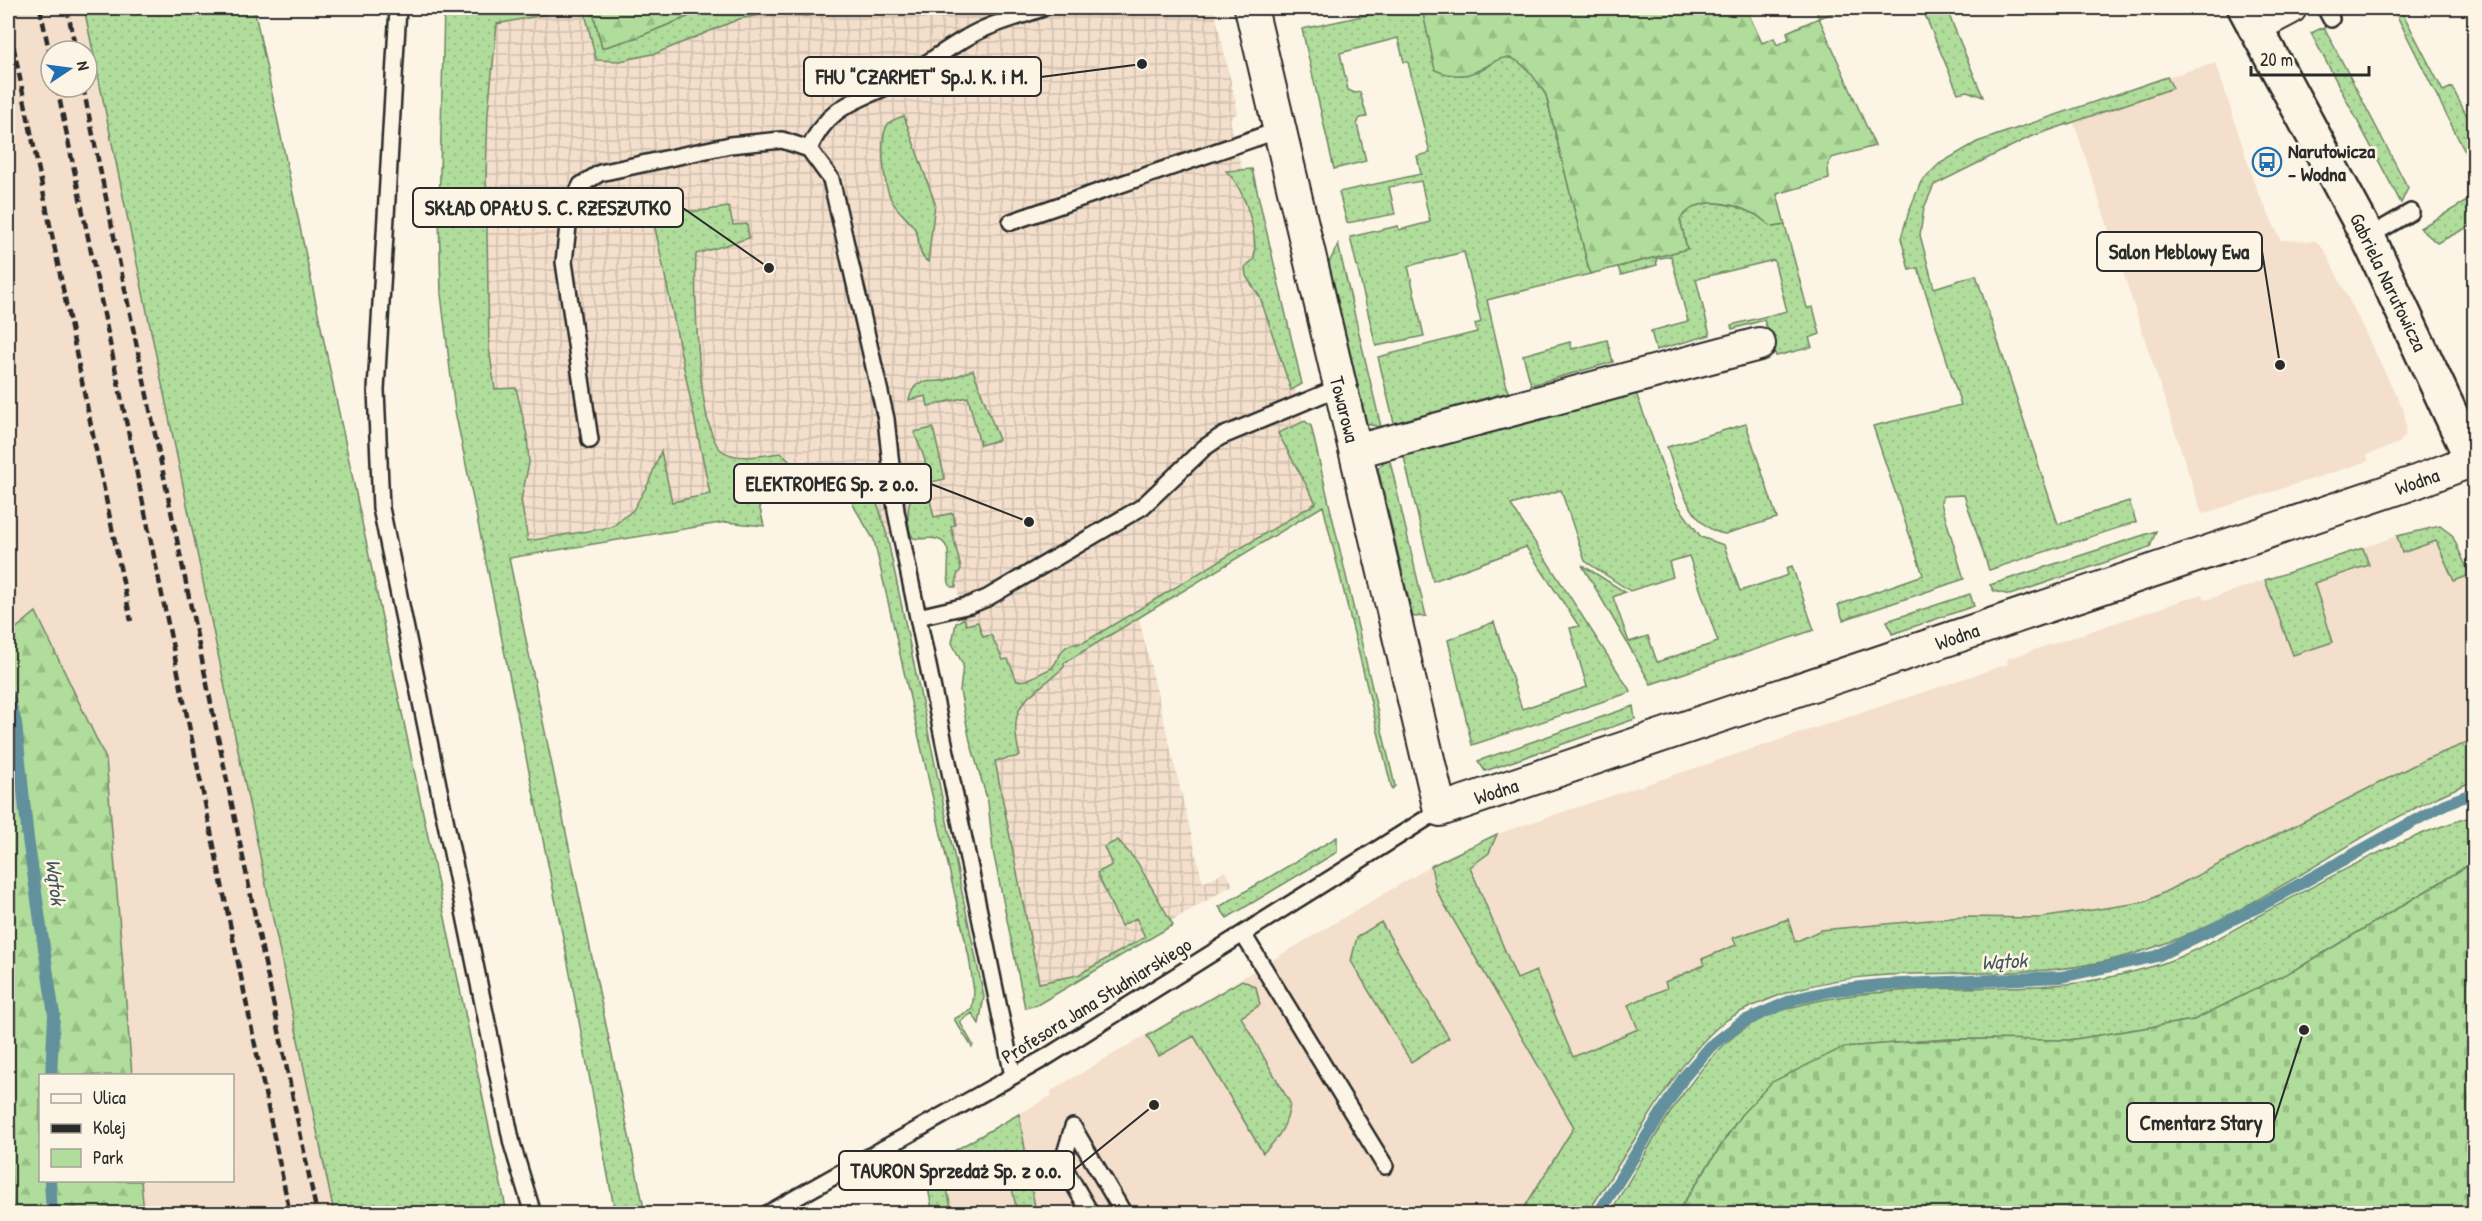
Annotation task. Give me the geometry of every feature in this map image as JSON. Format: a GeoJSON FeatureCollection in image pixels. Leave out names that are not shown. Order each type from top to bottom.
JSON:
{"type":"FeatureCollection","features":[{"type":"Feature","properties":{"kind":"street","name":"Towarowa"},"geometry":{"type":"LineString","coordinates":[[1251,8],[1440,810]]}},
{"type":"Feature","properties":{"kind":"street"},"geometry":{"type":"LineString","coordinates":[[2250,17],[2290,8]]}},
{"type":"Feature","properties":{"kind":"street","name":"Gabriela Narutowicza"},"geometry":{"type":"LineString","coordinates":[[2250,17],[2368,237],[2474,462]]}},
{"type":"Feature","properties":{"kind":"street"},"geometry":{"type":"LineString","coordinates":[[1356,451],[1759,344]]}},
{"type":"Feature","properties":{"kind":"street","name":"Wodna"},"geometry":{"type":"LineString","coordinates":[[1440,810],[2474,462]]}},
{"type":"Feature","properties":{"kind":"lane"},"geometry":{"type":"LineString","coordinates":[[398,8],[376,390],[381,508],[512,1144],[534,1214]]}},
{"type":"Feature","properties":{"kind":"lane"},"geometry":{"type":"LineString","coordinates":[[809,149],[818,128],[836,112],[860,96],[898,81],[968,37],[1042,8]]}},
{"type":"Feature","properties":{"kind":"lane"},"geometry":{"type":"LineString","coordinates":[[1011,222],[1279,130]]}},
{"type":"Feature","properties":{"kind":"lane"},"geometry":{"type":"LineString","coordinates":[[590,440],[564,262],[570,208],[582,185],[600,173],[730,145],[782,140],[809,149],[831,178],[886,419],[896,511],[1013,1076]]}},
{"type":"Feature","properties":{"kind":"lane"},"geometry":{"type":"LineString","coordinates":[[2368,237],[2411,212]]}},
{"type":"Feature","properties":{"kind":"lane"},"geometry":{"type":"LineString","coordinates":[[918,617],[970,605],[987,598],[1142,507],[1204,448],[1220,437],[1340,387]]}},
{"type":"Feature","properties":{"kind":"lane","name":"Profesora Jana Studniarskiego"},"geometry":{"type":"LineString","coordinates":[[767,1214],[1013,1076],[1440,810]]}},
{"type":"Feature","properties":{"kind":"lane"},"geometry":{"type":"LineString","coordinates":[[1243,934],[1385,1166]]}},
{"type":"Feature","properties":{"kind":"lane"},"geometry":{"type":"LineString","coordinates":[[1091,1214],[1062,1164],[1072,1127],[1124,1214]]}},
{"type":"Feature","properties":{"kind":"shaded area"},"geometry":{"type":"Polygon","coordinates":[[[8,8],[84,8],[90,39],[39,39],[39,99],[99,99],[99,80],[334,1213],[144,1213],[141,1182],[234,1182],[234,1074],[132,1074],[106,759],[36,612],[8,635],[8,8]]]}},
{"type":"Feature","properties":{"kind":"shaded area"},"geometry":{"type":"Polygon","coordinates":[[[513,8],[592,8],[602,48],[709,8],[1214,8],[1238,112],[1230,119],[1323,506],[1139,618],[1203,883],[1225,871],[1233,885],[1033,1002],[961,619],[951,526],[914,528],[887,536],[879,508],[862,479],[848,482],[845,471],[757,492],[764,526],[726,522],[509,558],[480,423],[468,16],[513,8]]]}},
{"type":"Feature","properties":{"kind":"shaded area"},"geometry":{"type":"Polygon","coordinates":[[[2216,63],[2256,188],[2281,240],[2316,241],[2325,251],[2404,411],[2406,427],[2405,436],[2399,443],[2367,455],[2369,461],[2202,514],[2074,123],[2172,88],[2167,77],[2216,63]]]}},
{"type":"Feature","properties":{"kind":"shaded area"},"geometry":{"type":"Polygon","coordinates":[[[2440,526],[2452,535],[2474,585],[2474,740],[2426,759],[2146,902],[2040,918],[1962,917],[1908,921],[1733,969],[1545,1213],[933,1213],[924,1168],[1051,1096],[1051,1091],[1448,856],[1497,834],[2008,664],[2007,659],[2202,594],[2206,600],[2397,536],[2440,526]]]}},
{"type":"Feature","properties":{"kind":"shaded area"},"geometry":{"type":"Polygon","coordinates":[[[8,1101],[10,1130],[13,1214],[8,1213],[8,1101]]]}},
{"type":"Feature","properties":{"kind":"green space"},"geometry":{"type":"Polygon","coordinates":[[[84,8],[254,8],[507,1213],[334,1213],[99,80],[99,39],[90,39],[84,8]]]}},
{"type":"Feature","properties":{"kind":"green space"},"geometry":{"type":"Polygon","coordinates":[[[444,8],[576,8],[497,24],[488,112],[486,176],[489,348],[495,389],[516,388],[527,435],[529,463],[521,500],[528,541],[612,527],[633,510],[648,484],[661,451],[672,502],[710,494],[652,213],[613,220],[621,212],[631,208],[652,206],[703,211],[729,207],[733,225],[747,224],[749,238],[696,254],[699,356],[707,415],[713,437],[721,450],[727,454],[742,457],[781,453],[789,461],[799,482],[756,492],[764,526],[726,522],[509,558],[645,1213],[615,1213],[565,947],[455,411],[441,294],[439,215],[444,8]]]}},
{"type":"Feature","properties":{"kind":"green space"},"geometry":{"type":"Polygon","coordinates":[[[584,8],[592,8],[602,48],[638,37],[709,8],[836,8],[807,16],[769,13],[739,19],[657,53],[620,61],[596,60],[584,8]]]}},
{"type":"Feature","properties":{"kind":"green space"},"geometry":{"type":"Polygon","coordinates":[[[592,8],[638,8],[640,12],[662,8],[709,8],[638,37],[602,48],[592,8]]]}},
{"type":"Feature","properties":{"kind":"green space"},"geometry":{"type":"Polygon","coordinates":[[[1400,8],[1422,8],[1436,70],[1479,72],[1501,57],[1517,58],[1530,69],[1546,95],[1590,274],[1487,300],[1508,392],[1394,423],[1378,357],[1477,332],[1475,324],[1481,322],[1464,252],[1408,266],[1424,336],[1376,346],[1350,237],[1398,226],[1399,230],[1430,222],[1421,181],[1389,187],[1395,214],[1347,223],[1339,192],[1421,174],[1417,156],[1430,153],[1408,62],[1404,62],[1398,38],[1340,53],[1348,90],[1355,93],[1360,92],[1367,117],[1360,118],[1357,124],[1366,161],[1334,169],[1302,29],[1400,8]]]}},
{"type":"Feature","properties":{"kind":"green space"},"geometry":{"type":"Polygon","coordinates":[[[1422,8],[1746,8],[1762,43],[1774,38],[1777,45],[1789,39],[1787,32],[1819,18],[1875,146],[1831,158],[1828,167],[1829,179],[1777,194],[1785,225],[1773,227],[1744,209],[1724,204],[1705,203],[1688,211],[1680,219],[1687,249],[1590,274],[1546,95],[1529,71],[1516,60],[1505,58],[1471,73],[1455,75],[1435,70],[1422,8]]]}},
{"type":"Feature","properties":{"kind":"green space"},"geometry":{"type":"Polygon","coordinates":[[[1815,8],[1846,8],[1819,18],[1815,8]]]}},
{"type":"Feature","properties":{"kind":"green space"},"geometry":{"type":"Polygon","coordinates":[[[1922,8],[1946,8],[1983,97],[1967,91],[1958,93],[1922,8]]]}},
{"type":"Feature","properties":{"kind":"green space"},"geometry":{"type":"Polygon","coordinates":[[[2393,8],[2400,8],[2443,91],[2452,87],[2474,130],[2474,170],[2393,8]]]}},
{"type":"Feature","properties":{"kind":"green space"},"geometry":{"type":"Polygon","coordinates":[[[2324,27],[2408,188],[2401,203],[2311,33],[2324,27]]]}},
{"type":"Feature","properties":{"kind":"green space"},"geometry":{"type":"Polygon","coordinates":[[[2167,77],[2173,88],[2030,137],[1934,185],[1924,208],[1920,235],[1934,288],[1976,275],[2058,524],[2129,501],[2136,522],[1989,570],[1964,495],[1943,496],[1941,503],[1964,579],[1843,620],[1838,605],[1923,575],[1873,426],[1961,405],[1918,268],[1909,270],[1901,238],[1921,182],[1939,164],[1977,142],[2167,77]]]}},
{"type":"Feature","properties":{"kind":"green space"},"geometry":{"type":"Polygon","coordinates":[[[904,116],[935,203],[928,262],[921,254],[915,229],[892,201],[885,174],[883,140],[885,131],[889,123],[904,116]]]}},
{"type":"Feature","properties":{"kind":"green space"},"geometry":{"type":"Polygon","coordinates":[[[1252,169],[1302,384],[1291,390],[1260,297],[1246,276],[1245,267],[1254,259],[1252,224],[1239,189],[1226,171],[1252,169]]]}},
{"type":"Feature","properties":{"kind":"green space"},"geometry":{"type":"Polygon","coordinates":[[[2472,198],[2474,224],[2437,243],[2420,228],[2472,198]]]}},
{"type":"Feature","properties":{"kind":"green space"},"geometry":{"type":"Polygon","coordinates":[[[1710,202],[1735,206],[1757,215],[1773,227],[1785,225],[1807,308],[1813,307],[1820,334],[1809,338],[1812,347],[1776,356],[1764,320],[1732,329],[1731,325],[1787,311],[1774,260],[1696,279],[1710,335],[1656,350],[1651,331],[1688,321],[1671,256],[1656,259],[1657,265],[1621,275],[1618,267],[1687,249],[1680,219],[1689,208],[1710,202]]]}},
{"type":"Feature","properties":{"kind":"green space"},"geometry":{"type":"Polygon","coordinates":[[[1338,244],[1381,427],[1367,424],[1329,263],[1338,244]]]}},
{"type":"Feature","properties":{"kind":"green space"},"geometry":{"type":"Polygon","coordinates":[[[1607,340],[1613,362],[1531,385],[1523,355],[1570,342],[1572,349],[1607,340]]]}},
{"type":"Feature","properties":{"kind":"green space"},"geometry":{"type":"Polygon","coordinates":[[[973,370],[999,440],[980,445],[968,397],[928,406],[926,396],[909,400],[915,386],[919,383],[946,380],[973,370]]]}},
{"type":"Feature","properties":{"kind":"green space"},"geometry":{"type":"Polygon","coordinates":[[[1636,393],[1676,503],[1701,537],[1724,545],[1740,591],[1788,575],[1786,568],[1792,566],[1814,630],[1651,684],[1582,565],[1625,592],[1613,597],[1629,642],[1648,636],[1657,662],[1718,642],[1689,556],[1669,562],[1673,577],[1630,591],[1585,561],[1561,490],[1511,505],[1631,692],[1472,745],[1448,640],[1494,622],[1522,709],[1587,687],[1570,628],[1579,626],[1526,547],[1433,581],[1403,453],[1636,393]]]}},
{"type":"Feature","properties":{"kind":"green space"},"geometry":{"type":"Polygon","coordinates":[[[1305,421],[1311,426],[1395,786],[1392,789],[1323,506],[1064,663],[1064,667],[1031,694],[1018,712],[1016,737],[1020,756],[995,761],[1039,983],[1078,975],[1145,937],[1136,918],[1121,926],[1097,873],[1112,865],[1104,847],[1118,840],[1137,862],[1173,925],[1037,1005],[1025,1008],[993,851],[988,802],[970,741],[960,691],[963,665],[952,643],[956,623],[964,618],[966,625],[978,622],[983,637],[991,635],[1003,660],[1008,659],[1017,681],[1027,680],[1052,668],[1066,647],[1083,643],[1316,503],[1278,433],[1305,421]]]}},
{"type":"Feature","properties":{"kind":"green space"},"geometry":{"type":"Polygon","coordinates":[[[1746,424],[1777,518],[1725,534],[1702,523],[1694,512],[1680,485],[1667,447],[1746,424]]]}},
{"type":"Feature","properties":{"kind":"green space"},"geometry":{"type":"Polygon","coordinates":[[[933,428],[945,479],[926,483],[934,517],[953,513],[955,525],[951,526],[961,569],[957,576],[956,587],[951,587],[949,581],[947,547],[943,542],[934,538],[913,538],[909,527],[908,513],[911,499],[926,473],[924,458],[914,432],[933,428]]]}},
{"type":"Feature","properties":{"kind":"green space"},"geometry":{"type":"Polygon","coordinates":[[[1389,457],[1426,616],[1413,617],[1378,468],[1389,457]]]}},
{"type":"Feature","properties":{"kind":"green space"},"geometry":{"type":"Polygon","coordinates":[[[862,479],[879,508],[887,536],[984,997],[979,1024],[972,1013],[960,1022],[972,1047],[954,1019],[972,1009],[974,992],[969,957],[874,540],[853,505],[848,482],[862,479]]]}},
{"type":"Feature","properties":{"kind":"green space"},"geometry":{"type":"Polygon","coordinates":[[[2440,526],[2452,535],[2470,575],[2454,581],[2436,541],[2402,553],[2397,536],[2440,526]]]}},
{"type":"Feature","properties":{"kind":"green space"},"geometry":{"type":"Polygon","coordinates":[[[2156,531],[2150,547],[2010,595],[1994,591],[1990,585],[2156,531]]]}},
{"type":"Feature","properties":{"kind":"green space"},"geometry":{"type":"Polygon","coordinates":[[[2363,548],[2369,565],[2314,583],[2333,642],[2293,655],[2265,580],[2363,548]]]}},
{"type":"Feature","properties":{"kind":"green space"},"geometry":{"type":"Polygon","coordinates":[[[1970,594],[1974,606],[1892,634],[1887,621],[1970,594]]]}},
{"type":"Feature","properties":{"kind":"green space"},"geometry":{"type":"Polygon","coordinates":[[[36,612],[106,759],[132,1074],[39,1074],[39,1182],[141,1182],[144,1213],[13,1213],[8,1101],[8,635],[36,612]]]}},
{"type":"Feature","properties":{"kind":"green space"},"geometry":{"type":"Polygon","coordinates":[[[1633,706],[1635,719],[1485,771],[1478,761],[1633,706]]]}},
{"type":"Feature","properties":{"kind":"green space"},"geometry":{"type":"Polygon","coordinates":[[[2474,740],[2474,781],[2394,820],[2237,911],[2196,931],[2155,947],[2102,962],[2062,969],[1905,974],[1834,981],[1799,989],[1747,1009],[1719,1026],[1688,1059],[1588,1213],[1521,1213],[1574,1127],[1436,890],[1431,866],[1497,834],[1489,853],[1470,867],[1517,979],[1536,971],[1573,1057],[1638,1029],[1628,1005],[1667,988],[1665,982],[1704,965],[1702,959],[1736,945],[1733,938],[1788,919],[1795,942],[1821,930],[1962,917],[2040,918],[2145,902],[2426,759],[2474,740]]]}},
{"type":"Feature","properties":{"kind":"green space"},"geometry":{"type":"Polygon","coordinates":[[[2474,816],[2474,862],[2302,966],[2194,1020],[2069,1040],[1950,1039],[1844,1047],[1741,1115],[1677,1213],[1609,1214],[1665,1120],[1697,1075],[1733,1037],[1765,1017],[1804,1004],[1849,996],[1897,991],[2077,983],[2151,967],[2199,948],[2338,873],[2392,847],[2474,816]]]}},
{"type":"Feature","properties":{"kind":"green space"},"geometry":{"type":"Polygon","coordinates":[[[1337,837],[1337,852],[1227,918],[1219,907],[1337,837]]]}},
{"type":"Feature","properties":{"kind":"green space"},"geometry":{"type":"Polygon","coordinates":[[[2474,862],[2474,1213],[1677,1213],[1741,1115],[1772,1082],[1844,1047],[1950,1039],[2069,1040],[2194,1020],[2302,966],[2474,862]]]}},
{"type":"Feature","properties":{"kind":"green space"},"geometry":{"type":"Polygon","coordinates":[[[1381,922],[1449,1038],[1411,1062],[1351,961],[1357,937],[1381,922]]]}},
{"type":"Feature","properties":{"kind":"green space"},"geometry":{"type":"Polygon","coordinates":[[[1242,980],[1256,987],[1260,1005],[1241,1017],[1290,1103],[1282,1131],[1263,1153],[1194,1036],[1159,1056],[1147,1036],[1242,980]]]}},
{"type":"Feature","properties":{"kind":"green space"},"geometry":{"type":"Polygon","coordinates":[[[1019,1114],[1036,1213],[1017,1213],[1010,1177],[947,1189],[952,1213],[933,1213],[924,1168],[1019,1114]]]}},
{"type":"Feature","properties":{"kind":"waterway","name":"Wątok"},"geometry":{"type":"LineString","coordinates":[[8,695],[16,723],[28,839],[54,1015],[51,1074]]}},
{"type":"Feature","properties":{"kind":"waterway","name":"Wątok"},"geometry":{"type":"LineString","coordinates":[[1598,1214],[1684,1077],[1711,1046],[1742,1022],[1795,999],[1835,990],[1880,985],[2061,977],[2157,956],[2262,905],[2445,804],[2474,793]]}},
{"type":"Feature","properties":{"kind":"waterway","name":"Wątok"},"geometry":{"type":"LineString","coordinates":[[50,1182],[52,1214]]}},
{"type":"Feature","properties":{"kind":"railway"},"geometry":{"type":"LineString","coordinates":[[40,8],[47,39]]}},
{"type":"Feature","properties":{"kind":"railway"},"geometry":{"type":"LineString","coordinates":[[67,8],[73,39]]}},
{"type":"Feature","properties":{"kind":"railway"},"geometry":{"type":"LineString","coordinates":[[8,20],[131,621]]}},
{"type":"Feature","properties":{"kind":"railway"},"geometry":{"type":"LineString","coordinates":[[59,99],[290,1214]]}},
{"type":"Feature","properties":{"kind":"railway"},"geometry":{"type":"LineString","coordinates":[[85,99],[317,1214]]}},
{"type":"Feature","properties":{"kind":"place","name":"FHU \"CZARMET\" Sp.J. K. i M."},"geometry":{"type":"Point","coordinates":[1142,64]}},
{"type":"Feature","properties":{"kind":"place","name":"Narutowicza - Wodna"},"geometry":{"type":"Point","coordinates":[2267,162]}},
{"type":"Feature","properties":{"kind":"place","name":"SKŁAD OPAŁU S. C. RZESZUTKO"},"geometry":{"type":"Point","coordinates":[769,268]}},
{"type":"Feature","properties":{"kind":"place","name":"Salon Meblowy Ewa"},"geometry":{"type":"Point","coordinates":[2280,365]}},
{"type":"Feature","properties":{"kind":"place","name":"ELEKTROMEG Sp. z o.o."},"geometry":{"type":"Point","coordinates":[1029,522]}},
{"type":"Feature","properties":{"kind":"place","name":"Cmentarz Stary"},"geometry":{"type":"Point","coordinates":[2304,1030]}},
{"type":"Feature","properties":{"kind":"place","name":"TAURON Sprzedaż Sp. z o.o."},"geometry":{"type":"Point","coordinates":[1154,1105]}}]}
